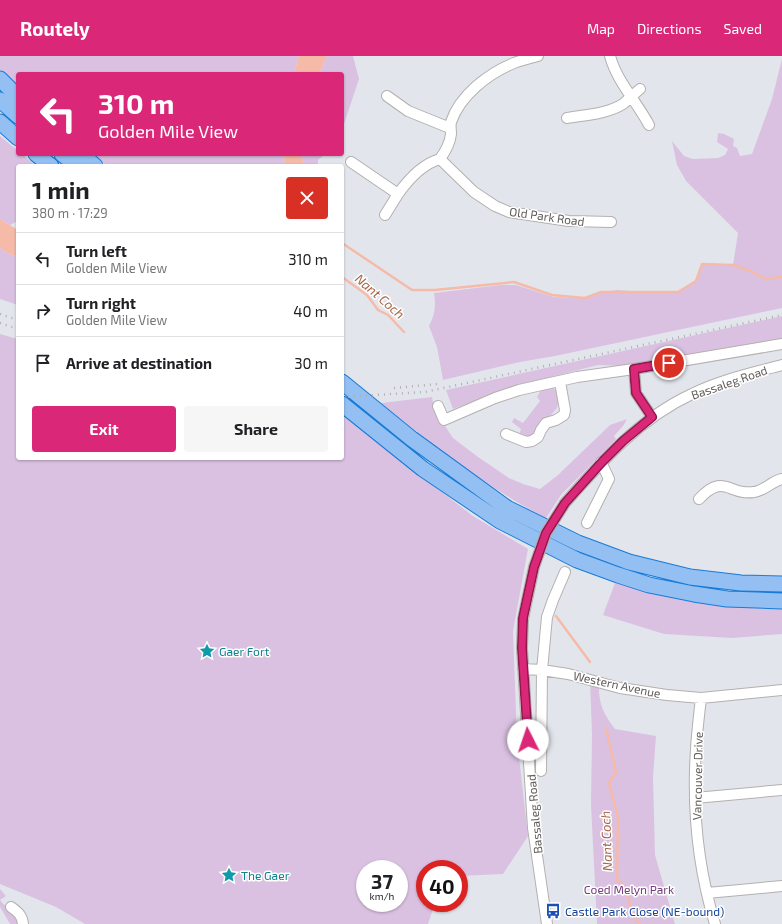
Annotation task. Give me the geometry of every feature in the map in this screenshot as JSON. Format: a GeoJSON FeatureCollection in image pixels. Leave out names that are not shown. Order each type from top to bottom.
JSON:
{"type":"FeatureCollection","features":[{"type":"Feature","properties":{"kind":"highway"},"geometry":{"type":"LineString","coordinates":[[0,79],[16,95]]}},
{"type":"Feature","properties":{"kind":"highway"},"geometry":{"type":"LineString","coordinates":[[0,100],[16,114]]}},
{"type":"Feature","properties":{"kind":"highway"},"geometry":{"type":"LineString","coordinates":[[0,124],[16,137]]}},
{"type":"Feature","properties":{"kind":"highway"},"geometry":{"type":"LineString","coordinates":[[38,156],[48,164]]}},
{"type":"Feature","properties":{"kind":"highway"},"geometry":{"type":"LineString","coordinates":[[64,156],[74,164]]}},
{"type":"Feature","properties":{"kind":"highway"},"geometry":{"type":"LineString","coordinates":[[83,156],[93,164]]}},
{"type":"Feature","properties":{"kind":"highway"},"geometry":{"type":"LineString","coordinates":[[344,384],[412,439],[507,508],[578,543],[630,562],[690,577],[741,584],[782,584]]}},
{"type":"Feature","properties":{"kind":"highway"},"geometry":{"type":"LineString","coordinates":[[344,406],[423,469],[494,517],[577,560],[618,576],[649,585],[694,594],[727,599],[782,601]]}},
{"type":"Feature","properties":{"kind":"street"},"geometry":{"type":"LineString","coordinates":[[385,215],[398,194],[421,170],[431,162],[440,159],[450,140],[451,123],[460,106],[477,86],[514,59],[538,56]]}},
{"type":"Feature","properties":{"kind":"street"},"geometry":{"type":"LineString","coordinates":[[610,56],[616,73],[638,105],[649,125]]}},
{"type":"Feature","properties":{"kind":"street"},"geometry":{"type":"LineString","coordinates":[[567,118],[605,112],[624,103],[640,89]]}},
{"type":"Feature","properties":{"kind":"street"},"geometry":{"type":"LineString","coordinates":[[387,96],[408,111],[450,128]]}},
{"type":"Feature","properties":{"kind":"street","name":"Old Park Road"},"geometry":{"type":"LineString","coordinates":[[440,159],[474,192],[495,206],[509,212],[569,221],[611,222]]}},
{"type":"Feature","properties":{"kind":"street"},"geometry":{"type":"LineString","coordinates":[[351,162],[398,194]]}},
{"type":"Feature","properties":{"kind":"street"},"geometry":{"type":"LineString","coordinates":[[438,406],[444,420],[519,390],[577,377],[782,344]]}},
{"type":"Feature","properties":{"kind":"street","name":"Bassaleg Road"},"geometry":{"type":"LineString","coordinates":[[547,924],[533,828],[522,648],[523,618],[534,567],[546,533],[565,503],[602,462],[623,441],[652,417],[691,394],[714,385],[782,365]]}},
{"type":"Feature","properties":{"kind":"street"},"geometry":{"type":"LineString","coordinates":[[634,369],[636,393],[652,417]]}},
{"type":"Feature","properties":{"kind":"street"},"geometry":{"type":"LineString","coordinates":[[506,434],[526,442],[532,441],[538,438],[546,423],[556,420],[564,414],[565,410],[560,382]]}},
{"type":"Feature","properties":{"kind":"street"},"geometry":{"type":"LineString","coordinates":[[587,523],[609,479],[602,462]]}},
{"type":"Feature","properties":{"kind":"street"},"geometry":{"type":"LineString","coordinates":[[699,499],[714,487],[726,487],[748,493],[755,492],[782,479]]}},
{"type":"Feature","properties":{"kind":"street","name":"Bassaleg Road"},"geometry":{"type":"LineString","coordinates":[[541,771],[542,670],[547,617],[565,572]]}},
{"type":"Feature","properties":{"kind":"street","name":"Western Avenue"},"geometry":{"type":"LineString","coordinates":[[523,669],[568,674],[620,688],[701,698],[782,690]]}},
{"type":"Feature","properties":{"kind":"street","name":"Vancouver Drive"},"geometry":{"type":"LineString","coordinates":[[701,698],[696,749],[695,798],[698,842],[707,893],[715,924]]}},
{"type":"Feature","properties":{"kind":"street"},"geometry":{"type":"LineString","coordinates":[[695,798],[782,790]]}},
{"type":"Feature","properties":{"kind":"street"},"geometry":{"type":"LineString","coordinates":[[707,893],[782,886]]}},
{"type":"Feature","properties":{"kind":"street"},"geometry":{"type":"LineString","coordinates":[[11,907],[20,913],[23,924]]}},
{"type":"Feature","properties":{"kind":"green space"},"geometry":{"type":"Polygon","coordinates":[[[0,56],[299,56],[295,72],[16,72],[16,86],[0,70],[0,56]]]}},
{"type":"Feature","properties":{"kind":"green space"},"geometry":{"type":"Polygon","coordinates":[[[327,56],[353,56],[359,79],[344,124],[344,72],[320,72],[327,56]]]}},
{"type":"Feature","properties":{"kind":"green space"},"geometry":{"type":"Polygon","coordinates":[[[782,59],[782,308],[520,362],[443,380],[437,347],[429,326],[433,318],[435,302],[434,293],[501,285],[516,285],[554,297],[585,298],[601,292],[618,290],[650,293],[678,292],[696,281],[702,264],[733,265],[738,233],[686,181],[677,165],[672,141],[684,156],[693,159],[718,158],[725,155],[728,149],[717,142],[718,133],[734,139],[733,146],[737,148],[740,156],[752,154],[772,99],[782,59]]]}},
{"type":"Feature","properties":{"kind":"green space"},"geometry":{"type":"Polygon","coordinates":[[[0,136],[16,149],[16,156],[24,156],[34,164],[16,164],[16,222],[10,225],[0,219],[0,136]]]}},
{"type":"Feature","properties":{"kind":"green space"},"geometry":{"type":"Polygon","coordinates":[[[95,156],[284,156],[285,164],[105,164],[95,156]]]}},
{"type":"Feature","properties":{"kind":"green space"},"geometry":{"type":"Polygon","coordinates":[[[302,156],[323,156],[318,160],[318,164],[304,164],[302,156]]]}},
{"type":"Feature","properties":{"kind":"green space"},"geometry":{"type":"Polygon","coordinates":[[[0,247],[5,252],[16,256],[16,304],[0,299],[0,247]]]}},
{"type":"Feature","properties":{"kind":"green space"},"geometry":{"type":"Polygon","coordinates":[[[782,316],[782,338],[743,348],[742,345],[653,363],[624,366],[598,365],[511,387],[453,409],[446,390],[782,316]]]}},
{"type":"Feature","properties":{"kind":"green space","name":"Gaer Fort"},"geometry":{"type":"Polygon","coordinates":[[[0,334],[16,338],[16,460],[344,460],[344,417],[473,516],[528,549],[513,631],[517,740],[528,836],[503,874],[468,876],[468,860],[416,860],[416,912],[432,912],[428,924],[85,924],[56,907],[0,884],[0,334]]]}},
{"type":"Feature","properties":{"kind":"green space"},"geometry":{"type":"Polygon","coordinates":[[[553,388],[557,391],[559,399],[557,408],[528,439],[519,435],[521,429],[512,422],[514,418],[523,423],[540,401],[537,397],[541,390],[553,388]]]}},
{"type":"Feature","properties":{"kind":"green space"},"geometry":{"type":"Polygon","coordinates":[[[432,397],[434,409],[439,419],[453,438],[509,478],[540,489],[558,475],[610,425],[627,419],[614,436],[616,439],[561,495],[546,518],[502,493],[460,465],[381,403],[432,397]]]}},
{"type":"Feature","properties":{"kind":"green space"},"geometry":{"type":"Polygon","coordinates":[[[618,575],[695,602],[771,609],[782,608],[782,634],[732,638],[664,634],[603,615],[618,575]]]}},
{"type":"Feature","properties":{"kind":"green space","name":"Coed Melyn Park"},"geometry":{"type":"Polygon","coordinates":[[[590,679],[599,682],[600,702],[607,718],[615,729],[656,736],[653,777],[655,855],[675,924],[597,924],[591,805],[592,735],[590,679]]]}},
{"type":"Feature","properties":{"kind":"green space"},"geometry":{"type":"Polygon","coordinates":[[[0,889],[6,896],[0,900],[0,889]]]}},
{"type":"Feature","properties":{"kind":"green space"},"geometry":{"type":"Polygon","coordinates":[[[0,900],[4,905],[9,903],[23,924],[10,924],[0,907],[0,900]]]}},
{"type":"Feature","properties":{"kind":"shaded area"},"geometry":{"type":"Polygon","coordinates":[[[299,56],[327,56],[320,72],[295,72],[299,56]]]}},
{"type":"Feature","properties":{"kind":"shaded area"},"geometry":{"type":"Polygon","coordinates":[[[284,156],[302,156],[304,164],[285,164],[284,156]]]}},
{"type":"Feature","properties":{"kind":"shaded area"},"geometry":{"type":"Polygon","coordinates":[[[0,219],[16,229],[16,256],[5,252],[0,247],[0,219]]]}},
{"type":"Feature","properties":{"kind":"waterway"},"geometry":{"type":"LineString","coordinates":[[344,244],[412,290],[435,290],[514,282],[552,295],[585,298],[601,292],[678,292],[696,281],[702,264],[733,265],[751,271],[765,279],[782,277]]}},
{"type":"Feature","properties":{"kind":"waterway","name":"Nant Coch"},"geometry":{"type":"LineString","coordinates":[[344,278],[367,295],[378,310],[388,315],[404,332]]}},
{"type":"Feature","properties":{"kind":"waterway","name":"Nant Coch"},"geometry":{"type":"LineString","coordinates":[[556,616],[590,662]]}},
{"type":"Feature","properties":{"kind":"waterway","name":"Nant Coch"},"geometry":{"type":"LineString","coordinates":[[606,728],[616,772],[609,783],[618,817],[617,880],[624,887],[633,915],[640,924]]}},
{"type":"Feature","properties":{"kind":"railway"},"geometry":{"type":"LineString","coordinates":[[0,314],[16,319]]}},
{"type":"Feature","properties":{"kind":"railway"},"geometry":{"type":"LineString","coordinates":[[344,397],[425,392],[782,315]]}},
{"type":"Feature","properties":{"kind":"railway"},"geometry":{"type":"LineString","coordinates":[[0,323],[16,328]]}},
{"type":"Feature","properties":{"kind":"railway"},"geometry":{"type":"LineString","coordinates":[[394,388],[438,384]]}},
{"type":"Feature","properties":{"kind":"place","name":"Gaer Fort"},"geometry":{"type":"Point","coordinates":[207,651]}},
{"type":"Feature","properties":{"kind":"place","name":"The Gaer"},"geometry":{"type":"Point","coordinates":[229,875]}},
{"type":"Feature","properties":{"kind":"place","name":"Castle Park Close (NE-bound)"},"geometry":{"type":"Point","coordinates":[553,911]}},
{"type":"Feature","properties":{"kind":"route"},"geometry":{"type":"LineString","coordinates":[[528,740],[522,648],[523,618],[534,567],[546,533],[565,503],[611,452],[652,417],[636,393],[634,369],[669,363]]}}]}
